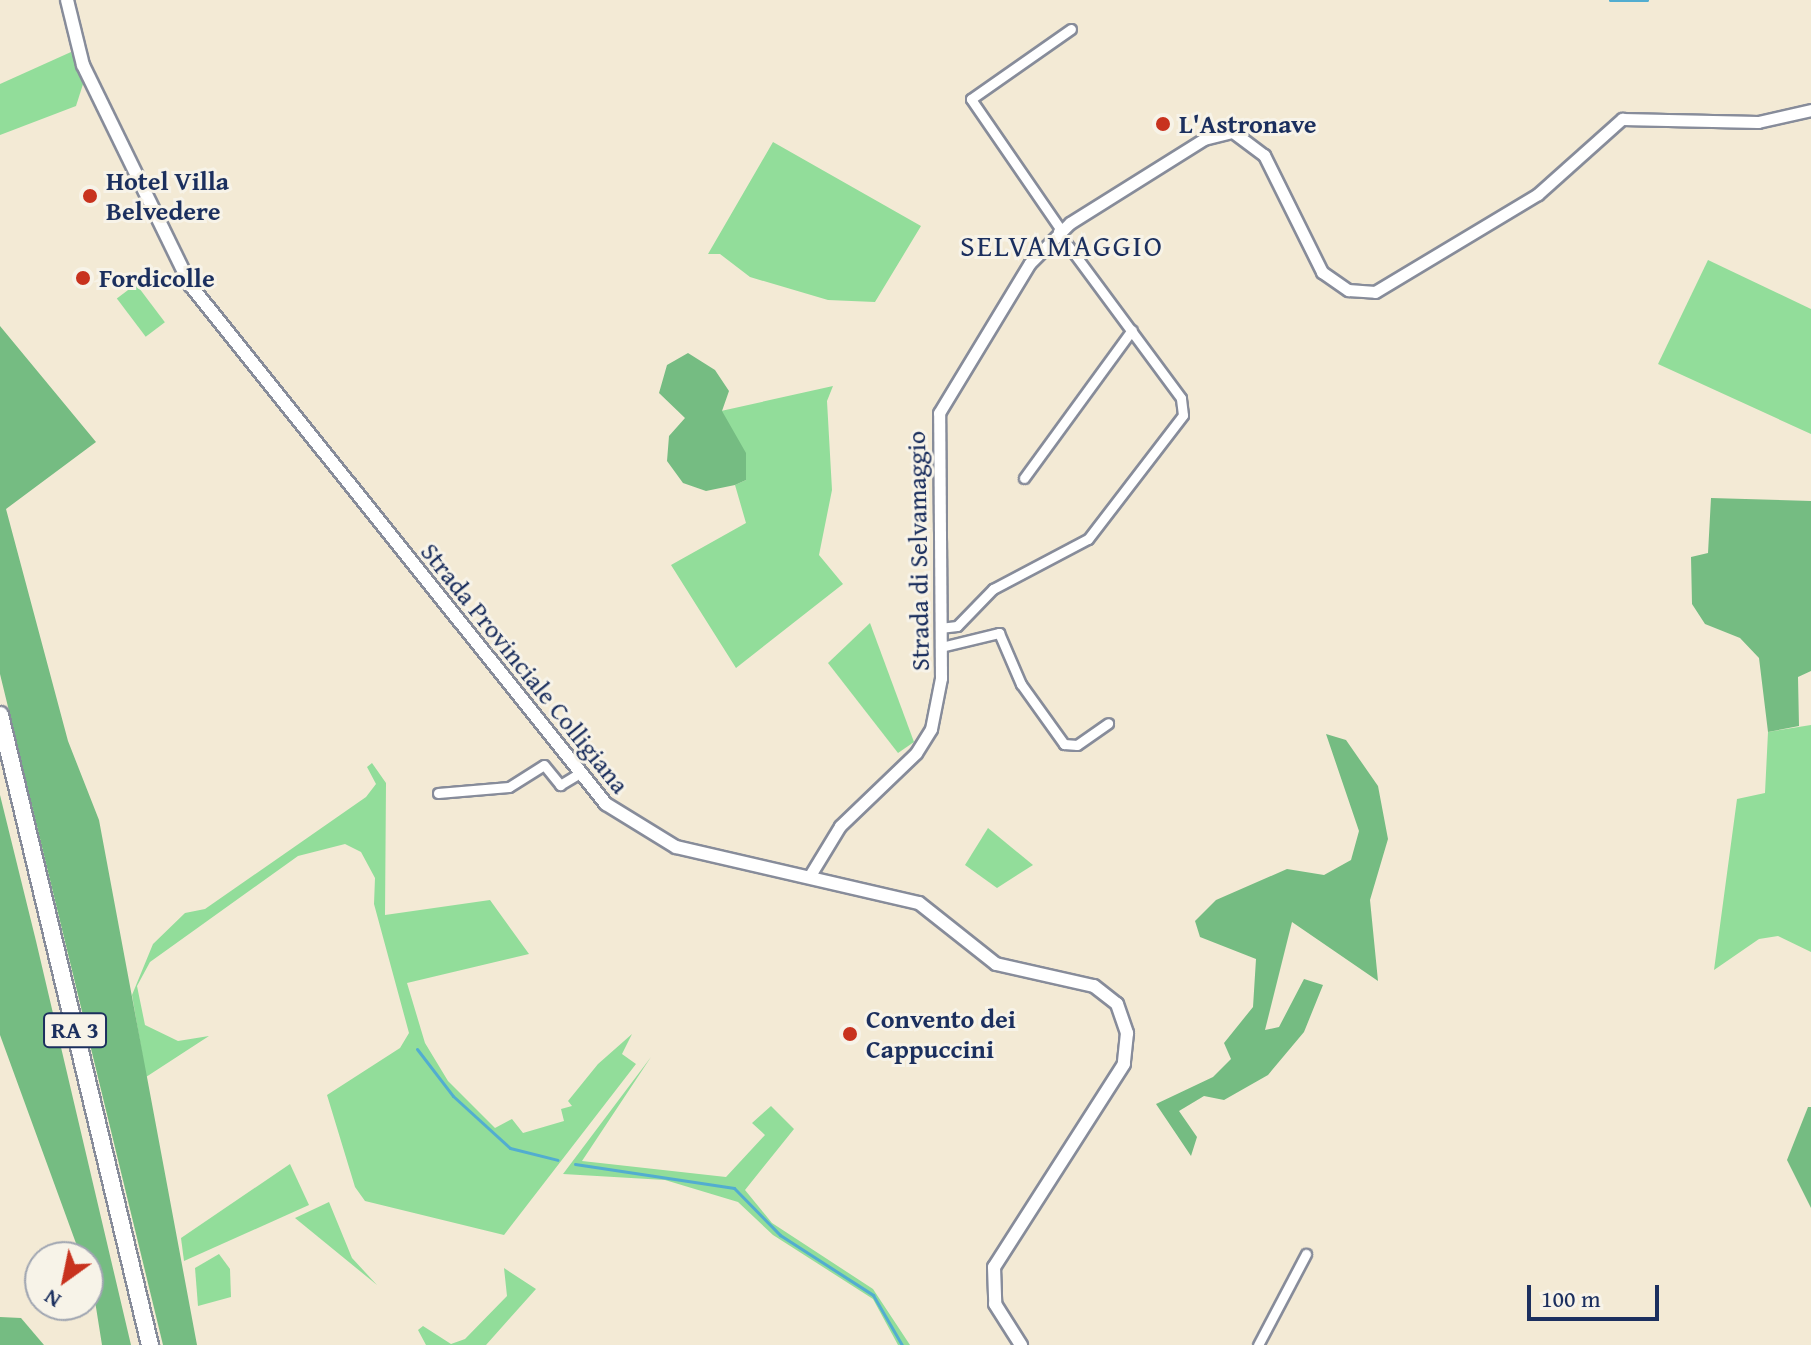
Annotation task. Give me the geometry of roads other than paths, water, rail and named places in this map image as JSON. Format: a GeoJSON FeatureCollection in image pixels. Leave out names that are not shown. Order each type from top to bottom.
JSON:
{"type":"FeatureCollection","features":[{"type":"Feature","properties":{"kind":"highway","name":"RA 3"},"geometry":{"type":"LineString","coordinates":[[0,715],[150,1345]]}},
{"type":"Feature","properties":{"kind":"highway","name":"RA 3"},"geometry":{"type":"LineString","coordinates":[[0,760],[140,1345]]}},
{"type":"Feature","properties":{"kind":"main road","name":"Strada Provinciale Colligiana"},"geometry":{"type":"LineString","coordinates":[[67,0],[87,74],[191,286],[578,774],[621,818],[660,841],[924,905],[991,961],[1045,980],[1094,986],[1121,1011],[1128,1045],[1120,1073],[996,1262],[995,1304],[1021,1345]]}},
{"type":"Feature","properties":{"kind":"street"},"geometry":{"type":"LineString","coordinates":[[940,628],[957,626],[993,589],[1088,539],[1181,420],[1181,398],[1060,231],[971,99],[1071,29]]}},
{"type":"Feature","properties":{"kind":"street","name":"Strada di Selvamaggio"},"geometry":{"type":"LineString","coordinates":[[809,877],[840,826],[926,741],[940,697],[941,409],[1024,271],[1060,231],[1204,139],[1233,132],[1264,155],[1324,275],[1343,288],[1370,292],[1399,284],[1538,194],[1622,119],[1758,122],[1811,110]]}},
{"type":"Feature","properties":{"kind":"street"},"geometry":{"type":"LineString","coordinates":[[1024,478],[1132,330]]}},
{"type":"Feature","properties":{"kind":"street"},"geometry":{"type":"LineString","coordinates":[[941,647],[999,633],[1026,693],[1066,745],[1108,723]]}},
{"type":"Feature","properties":{"kind":"street"},"geometry":{"type":"LineString","coordinates":[[438,793],[509,787],[544,765],[560,785],[578,774]]}},
{"type":"Feature","properties":{"kind":"street"},"geometry":{"type":"LineString","coordinates":[[1258,1345],[1306,1254]]}},
{"type":"Feature","properties":{"kind":"waterway"},"geometry":{"type":"LineString","coordinates":[[1610,0],[1647,0]]}},
{"type":"Feature","properties":{"kind":"waterway"},"geometry":{"type":"LineString","coordinates":[[417,1049],[453,1096],[510,1148],[558,1160]]}},
{"type":"Feature","properties":{"kind":"waterway"},"geometry":{"type":"LineString","coordinates":[[575,1164],[734,1188],[780,1235],[873,1295],[902,1345]]}},
{"type":"Feature","properties":{"kind":"place","name":"L'Astronave"},"geometry":{"type":"Point","coordinates":[1163,124]}},
{"type":"Feature","properties":{"kind":"place","name":"Hotel Villa Belvedere"},"geometry":{"type":"Point","coordinates":[90,196]}},
{"type":"Feature","properties":{"kind":"place","name":"Fordicolle"},"geometry":{"type":"Point","coordinates":[83,278]}},
{"type":"Feature","properties":{"kind":"place","name":"Convento dei Cappuccini"},"geometry":{"type":"Point","coordinates":[850,1034]}},
{"type":"Feature","properties":{"kind":"district","name":"SELVAMAGGIO"},"geometry":{"type":"Point","coordinates":[1062,245]}}]}
